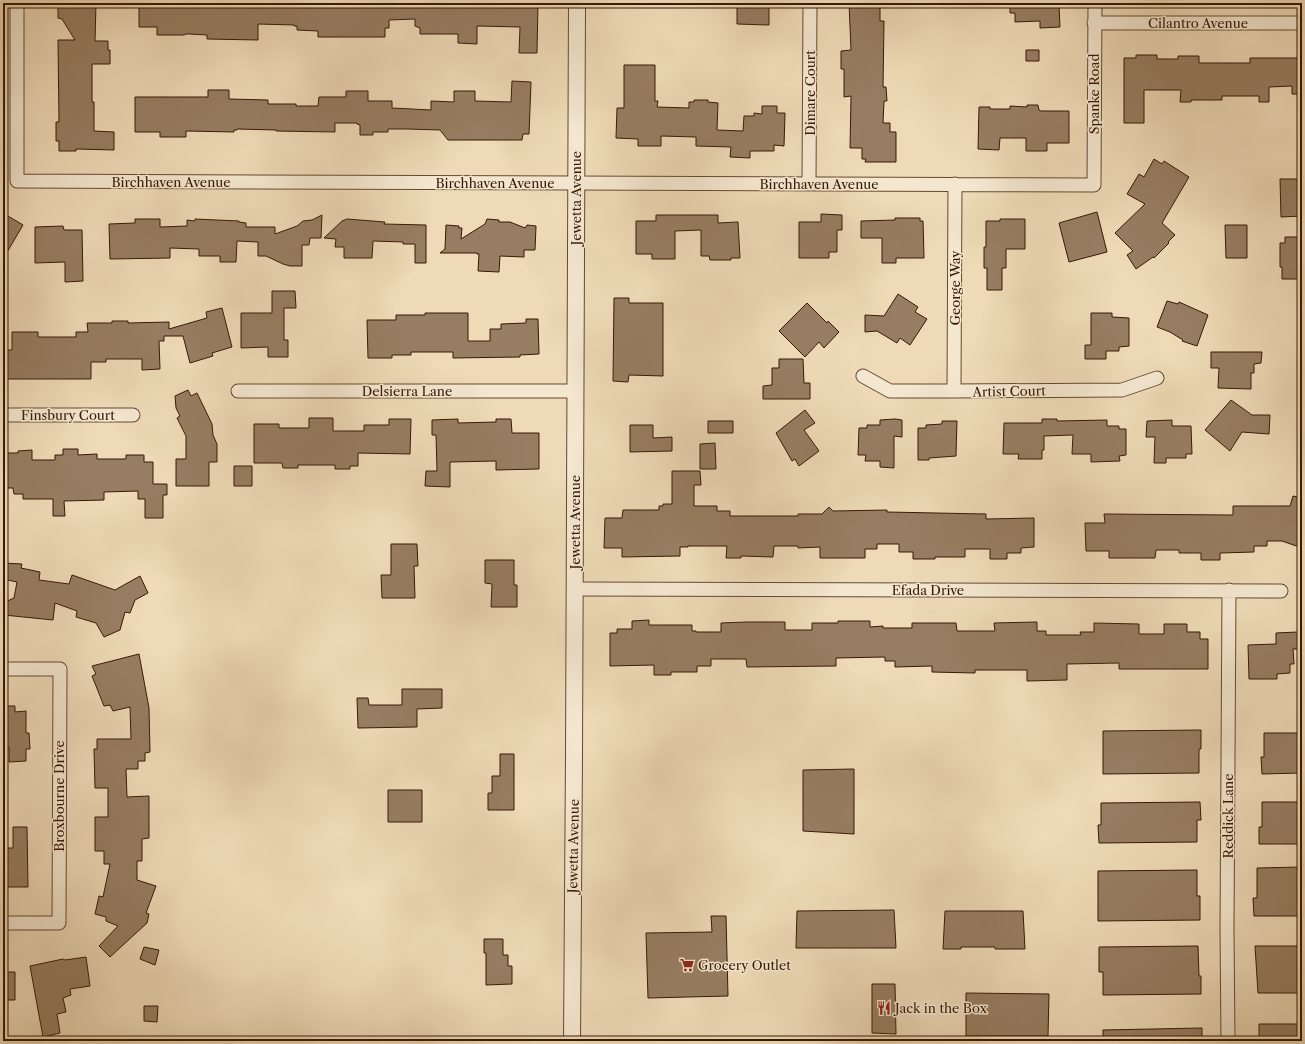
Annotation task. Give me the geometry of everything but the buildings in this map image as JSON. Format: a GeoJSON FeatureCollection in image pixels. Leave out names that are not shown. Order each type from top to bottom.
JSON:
{"type":"FeatureCollection","features":[{"type":"Feature","properties":{"kind":"street","name":"Birchhaven Avenue"},"geometry":{"type":"LineString","coordinates":[[16,3],[17,182],[1094,185]]}},
{"type":"Feature","properties":{"kind":"street","name":"Jewetta Avenue"},"geometry":{"type":"LineString","coordinates":[[572,1041],[577,3]]}},
{"type":"Feature","properties":{"kind":"street","name":"Dimare Court"},"geometry":{"type":"LineString","coordinates":[[809,184],[810,3]]}},
{"type":"Feature","properties":{"kind":"street","name":"Spanke Road"},"geometry":{"type":"LineString","coordinates":[[1094,3],[1094,185]]}},
{"type":"Feature","properties":{"kind":"street","name":"Cilantro Avenue"},"geometry":{"type":"LineString","coordinates":[[1094,23],[1302,23]]}},
{"type":"Feature","properties":{"kind":"street","name":"George Way"},"geometry":{"type":"LineString","coordinates":[[954,391],[955,184]]}},
{"type":"Feature","properties":{"kind":"street","name":"Artist Court"},"geometry":{"type":"LineString","coordinates":[[863,376],[890,391],[1122,390],[1157,378]]}},
{"type":"Feature","properties":{"kind":"street","name":"Delsierra Lane"},"geometry":{"type":"LineString","coordinates":[[238,390],[576,390]]}},
{"type":"Feature","properties":{"kind":"street","name":"Finsbury Court"},"geometry":{"type":"LineString","coordinates":[[3,415],[133,415]]}},
{"type":"Feature","properties":{"kind":"street","name":"Efada Drive"},"geometry":{"type":"LineString","coordinates":[[575,589],[1281,590]]}},
{"type":"Feature","properties":{"kind":"street","name":"Reddick Lane"},"geometry":{"type":"LineString","coordinates":[[1228,1041],[1227,923],[1229,590]]}},
{"type":"Feature","properties":{"kind":"street","name":"Broxbourne Drive"},"geometry":{"type":"LineString","coordinates":[[3,669],[60,669],[59,923],[3,923]]}},
{"type":"Feature","properties":{"kind":"place","name":"Grocery Outlet"},"geometry":{"type":"Point","coordinates":[687,965]}},
{"type":"Feature","properties":{"kind":"place","name":"Jack in the Box"},"geometry":{"type":"Point","coordinates":[884,1008]}}]}
